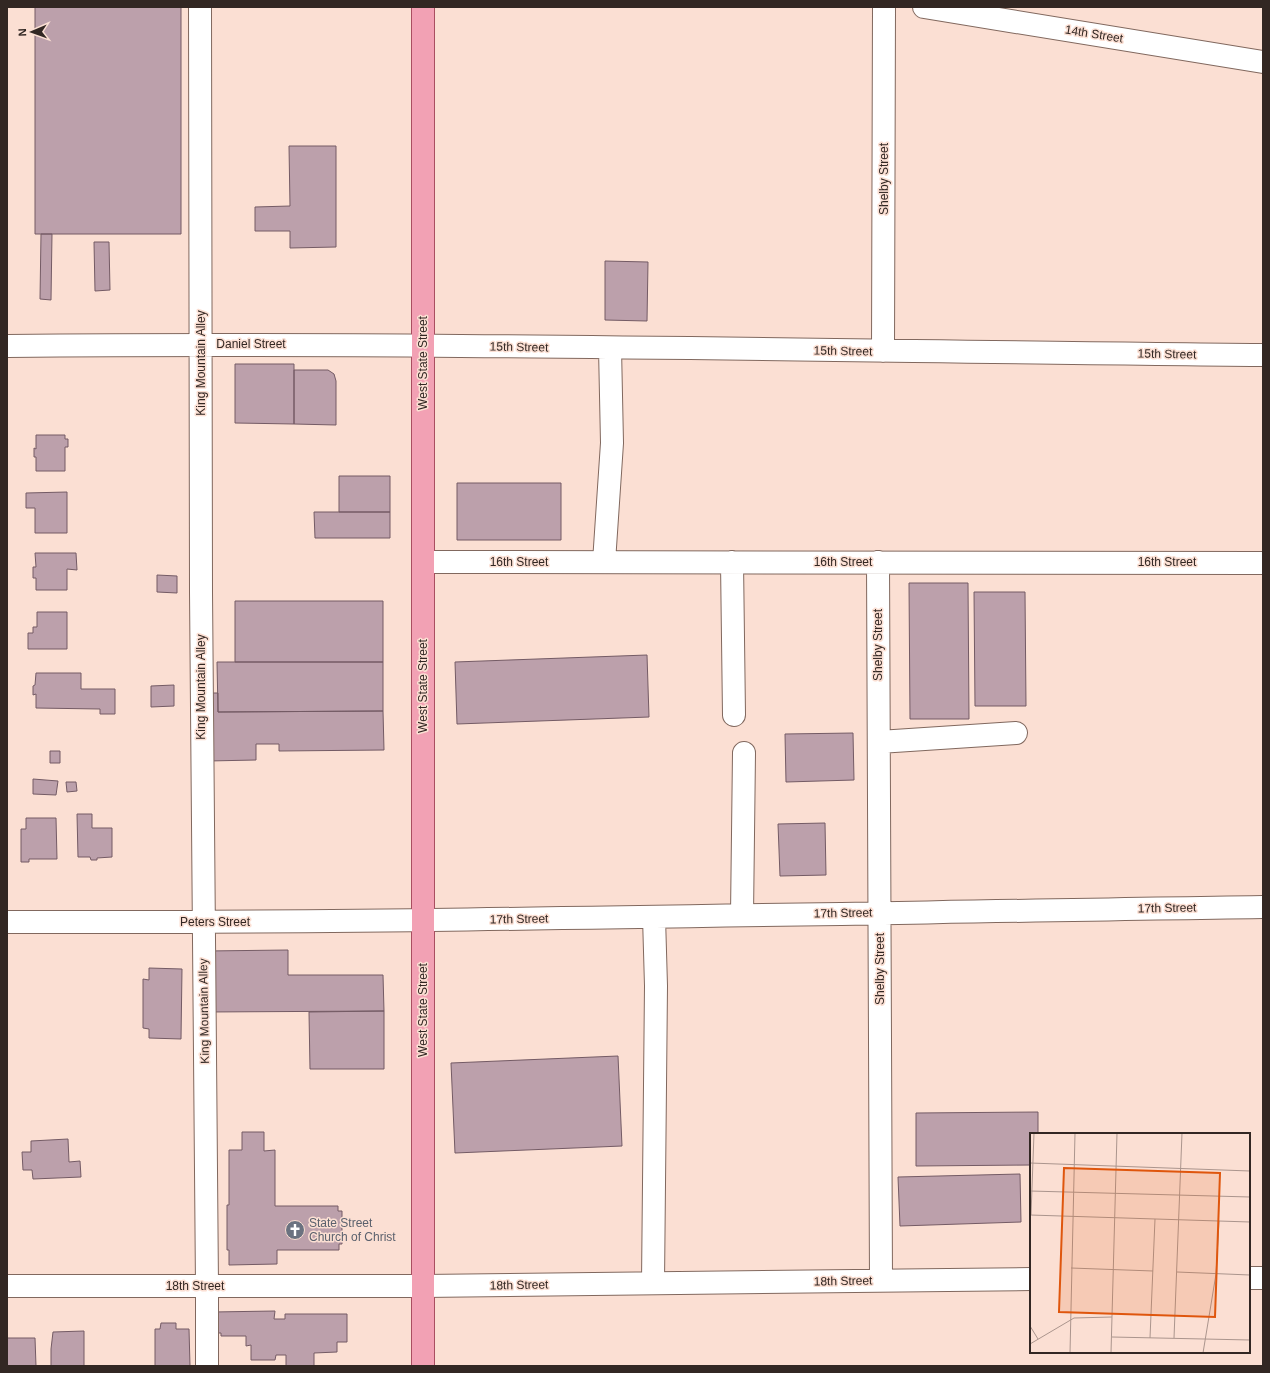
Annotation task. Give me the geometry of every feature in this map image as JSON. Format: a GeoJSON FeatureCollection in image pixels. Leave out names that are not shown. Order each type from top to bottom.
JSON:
{"type":"FeatureCollection","features":[{"type":"Feature","properties":{"kind":"main road","name":"West State Street"},"geometry":{"type":"LineString","coordinates":[[423,7],[423,1366]]}},
{"type":"Feature","properties":{"kind":"street","name":"King Mountain Alley"},"geometry":{"type":"LineString","coordinates":[[200,7],[203,922],[207,1286],[206,1366]]}},
{"type":"Feature","properties":{"kind":"street","name":"Shelby Street"},"geometry":{"type":"LineString","coordinates":[[883,351],[884,7]]}},
{"type":"Feature","properties":{"kind":"street","name":"14th Street"},"geometry":{"type":"LineString","coordinates":[[924,7],[1263,62]]}},
{"type":"Feature","properties":{"kind":"street","name":"Daniel Street"},"geometry":{"type":"LineString","coordinates":[[7,346],[201,344],[423,346]]}},
{"type":"Feature","properties":{"kind":"street","name":"15th Street"},"geometry":{"type":"LineString","coordinates":[[423,346],[1263,356]]}},
{"type":"Feature","properties":{"kind":"street"},"geometry":{"type":"LineString","coordinates":[[604,562],[612,443],[610,348]]}},
{"type":"Feature","properties":{"kind":"street","name":"16th Street"},"geometry":{"type":"LineString","coordinates":[[423,562],[1263,562]]}},
{"type":"Feature","properties":{"kind":"street"},"geometry":{"type":"LineString","coordinates":[[732,562],[734,714]]}},
{"type":"Feature","properties":{"kind":"street","name":"Shelby Street"},"geometry":{"type":"LineString","coordinates":[[878,562],[881,1280]]}},
{"type":"Feature","properties":{"kind":"street"},"geometry":{"type":"LineString","coordinates":[[879,742],[1016,734]]}},
{"type":"Feature","properties":{"kind":"street"},"geometry":{"type":"LineString","coordinates":[[742,915],[744,753]]}},
{"type":"Feature","properties":{"kind":"street","name":"17th Street"},"geometry":{"type":"LineString","coordinates":[[423,920],[1263,907]]}},
{"type":"Feature","properties":{"kind":"street"},"geometry":{"type":"LineString","coordinates":[[653,1283],[656,986],[654,916]]}},
{"type":"Feature","properties":{"kind":"street","name":"Peters Street"},"geometry":{"type":"LineString","coordinates":[[7,922],[423,920]]}},
{"type":"Feature","properties":{"kind":"street"},"geometry":{"type":"LineString","coordinates":[[1250,1278],[1263,1278]]}},
{"type":"Feature","properties":{"kind":"street","name":"18th Street"},"geometry":{"type":"LineString","coordinates":[[7,1286],[423,1286],[1030,1279]]}},
{"type":"Feature","properties":{"kind":"building"},"geometry":{"type":"Polygon","coordinates":[[[35,7],[181,7],[181,234],[35,234],[35,7]]]}},
{"type":"Feature","properties":{"kind":"building"},"geometry":{"type":"Polygon","coordinates":[[[289,146],[336,146],[336,247],[290,248],[290,231],[255,231],[255,207],[290,206],[289,146]]]}},
{"type":"Feature","properties":{"kind":"building"},"geometry":{"type":"Polygon","coordinates":[[[41,234],[52,234],[51,300],[40,299],[41,234]]]}},
{"type":"Feature","properties":{"kind":"building"},"geometry":{"type":"Polygon","coordinates":[[[94,242],[109,242],[110,290],[95,291],[94,242]]]}},
{"type":"Feature","properties":{"kind":"building"},"geometry":{"type":"Polygon","coordinates":[[[605,261],[648,262],[647,321],[605,320],[605,261]]]}},
{"type":"Feature","properties":{"kind":"building"},"geometry":{"type":"Polygon","coordinates":[[[235,364],[294,364],[294,424],[235,423],[235,364]]]}},
{"type":"Feature","properties":{"kind":"building"},"geometry":{"type":"Polygon","coordinates":[[[294,370],[328,370],[334,374],[336,381],[336,425],[294,424],[294,370]]]}},
{"type":"Feature","properties":{"kind":"building"},"geometry":{"type":"Polygon","coordinates":[[[36,435],[65,435],[65,439],[68,439],[68,447],[65,447],[65,471],[36,471],[36,457],[34,457],[34,448],[36,449],[36,435]]]}},
{"type":"Feature","properties":{"kind":"building"},"geometry":{"type":"Polygon","coordinates":[[[339,476],[390,476],[390,512],[339,512],[339,476]]]}},
{"type":"Feature","properties":{"kind":"building"},"geometry":{"type":"Polygon","coordinates":[[[457,483],[561,483],[561,540],[457,540],[457,483]]]}},
{"type":"Feature","properties":{"kind":"building"},"geometry":{"type":"Polygon","coordinates":[[[67,492],[67,533],[35,533],[35,508],[26,508],[26,493],[67,492]]]}},
{"type":"Feature","properties":{"kind":"building"},"geometry":{"type":"Polygon","coordinates":[[[314,512],[390,512],[390,538],[315,538],[314,512]]]}},
{"type":"Feature","properties":{"kind":"building"},"geometry":{"type":"Polygon","coordinates":[[[35,553],[76,553],[77,570],[67,569],[67,590],[36,590],[36,578],[33,578],[33,567],[36,567],[35,553]]]}},
{"type":"Feature","properties":{"kind":"building"},"geometry":{"type":"Polygon","coordinates":[[[157,575],[177,576],[177,593],[157,592],[157,575]]]}},
{"type":"Feature","properties":{"kind":"building"},"geometry":{"type":"Polygon","coordinates":[[[909,583],[968,583],[969,719],[910,719],[909,583]]]}},
{"type":"Feature","properties":{"kind":"building"},"geometry":{"type":"Polygon","coordinates":[[[974,592],[1025,592],[1026,706],[975,706],[974,592]]]}},
{"type":"Feature","properties":{"kind":"building"},"geometry":{"type":"Polygon","coordinates":[[[235,601],[383,601],[383,662],[235,662],[235,601]]]}},
{"type":"Feature","properties":{"kind":"building"},"geometry":{"type":"Polygon","coordinates":[[[37,612],[67,612],[67,649],[28,649],[28,633],[33,633],[33,627],[37,627],[37,612]]]}},
{"type":"Feature","properties":{"kind":"building"},"geometry":{"type":"Polygon","coordinates":[[[647,655],[649,717],[457,724],[455,662],[647,655]]]}},
{"type":"Feature","properties":{"kind":"building"},"geometry":{"type":"Polygon","coordinates":[[[217,662],[383,662],[383,711],[218,712],[217,662]]]}},
{"type":"Feature","properties":{"kind":"building"},"geometry":{"type":"Polygon","coordinates":[[[36,673],[81,673],[81,689],[115,689],[115,714],[100,714],[100,709],[36,708],[36,694],[33,695],[33,686],[35,685],[36,673]]]}},
{"type":"Feature","properties":{"kind":"building"},"geometry":{"type":"Polygon","coordinates":[[[174,685],[174,706],[151,707],[151,686],[174,685]]]}},
{"type":"Feature","properties":{"kind":"building"},"geometry":{"type":"Polygon","coordinates":[[[207,693],[218,693],[218,712],[383,711],[384,750],[279,751],[279,744],[256,744],[256,760],[208,761],[207,693]]]}},
{"type":"Feature","properties":{"kind":"building"},"geometry":{"type":"Polygon","coordinates":[[[853,733],[854,780],[786,782],[785,734],[853,733]]]}},
{"type":"Feature","properties":{"kind":"building"},"geometry":{"type":"Polygon","coordinates":[[[50,751],[60,751],[60,763],[50,763],[50,751]]]}},
{"type":"Feature","properties":{"kind":"building"},"geometry":{"type":"Polygon","coordinates":[[[33,779],[58,781],[56,795],[33,794],[33,779]]]}},
{"type":"Feature","properties":{"kind":"building"},"geometry":{"type":"Polygon","coordinates":[[[66,782],[76,782],[77,791],[67,792],[66,782]]]}},
{"type":"Feature","properties":{"kind":"building"},"geometry":{"type":"Polygon","coordinates":[[[77,814],[92,814],[92,828],[112,828],[112,857],[91,860],[90,857],[78,857],[77,814]]]}},
{"type":"Feature","properties":{"kind":"building"},"geometry":{"type":"Polygon","coordinates":[[[26,818],[56,818],[57,859],[29,859],[29,862],[21,862],[21,829],[26,829],[26,818]]]}},
{"type":"Feature","properties":{"kind":"building"},"geometry":{"type":"Polygon","coordinates":[[[825,823],[826,875],[780,876],[778,824],[825,823]]]}},
{"type":"Feature","properties":{"kind":"building"},"geometry":{"type":"Polygon","coordinates":[[[288,950],[288,975],[383,975],[384,1011],[206,1012],[206,951],[288,950]]]}},
{"type":"Feature","properties":{"kind":"building"},"geometry":{"type":"Polygon","coordinates":[[[149,968],[182,969],[181,1039],[149,1038],[149,1029],[143,1028],[143,979],[149,980],[149,968]]]}},
{"type":"Feature","properties":{"kind":"building"},"geometry":{"type":"Polygon","coordinates":[[[384,1011],[384,1069],[310,1069],[309,1012],[384,1011]]]}},
{"type":"Feature","properties":{"kind":"building"},"geometry":{"type":"Polygon","coordinates":[[[618,1056],[622,1146],[455,1153],[451,1063],[618,1056]]]}},
{"type":"Feature","properties":{"kind":"building"},"geometry":{"type":"Polygon","coordinates":[[[1038,1112],[1038,1133],[1030,1133],[1030,1165],[916,1166],[916,1113],[1038,1112]]]}},
{"type":"Feature","properties":{"kind":"building"},"geometry":{"type":"Polygon","coordinates":[[[242,1132],[264,1132],[264,1151],[275,1150],[275,1206],[338,1206],[338,1211],[342,1211],[342,1244],[339,1244],[339,1250],[277,1250],[277,1264],[229,1265],[229,1250],[227,1250],[227,1205],[229,1205],[229,1150],[242,1150],[242,1132]]]}},
{"type":"Feature","properties":{"kind":"building"},"geometry":{"type":"Polygon","coordinates":[[[68,1139],[69,1162],[80,1161],[81,1177],[33,1179],[32,1170],[23,1170],[22,1152],[31,1152],[31,1141],[68,1139]]]}},
{"type":"Feature","properties":{"kind":"building"},"geometry":{"type":"Polygon","coordinates":[[[1020,1174],[1021,1222],[900,1226],[898,1177],[1020,1174]]]}},
{"type":"Feature","properties":{"kind":"building"},"geometry":{"type":"Polygon","coordinates":[[[275,1311],[274,1319],[285,1319],[285,1314],[347,1314],[347,1342],[337,1342],[337,1352],[314,1353],[314,1366],[286,1366],[286,1355],[276,1355],[275,1360],[251,1360],[251,1345],[246,1346],[246,1336],[221,1336],[221,1333],[213,1333],[213,1312],[275,1311]]]}},
{"type":"Feature","properties":{"kind":"building"},"geometry":{"type":"Polygon","coordinates":[[[161,1323],[176,1323],[176,1329],[189,1329],[190,1366],[155,1366],[155,1329],[160,1329],[161,1323]]]}},
{"type":"Feature","properties":{"kind":"building"},"geometry":{"type":"Polygon","coordinates":[[[84,1331],[84,1366],[51,1366],[53,1332],[84,1331]]]}},
{"type":"Feature","properties":{"kind":"building"},"geometry":{"type":"Polygon","coordinates":[[[7,1338],[35,1338],[36,1366],[7,1366],[7,1338]]]}},
{"type":"Feature","properties":{"kind":"place","name":"State Street Church of Christ"},"geometry":{"type":"Point","coordinates":[295,1230]}}]}
